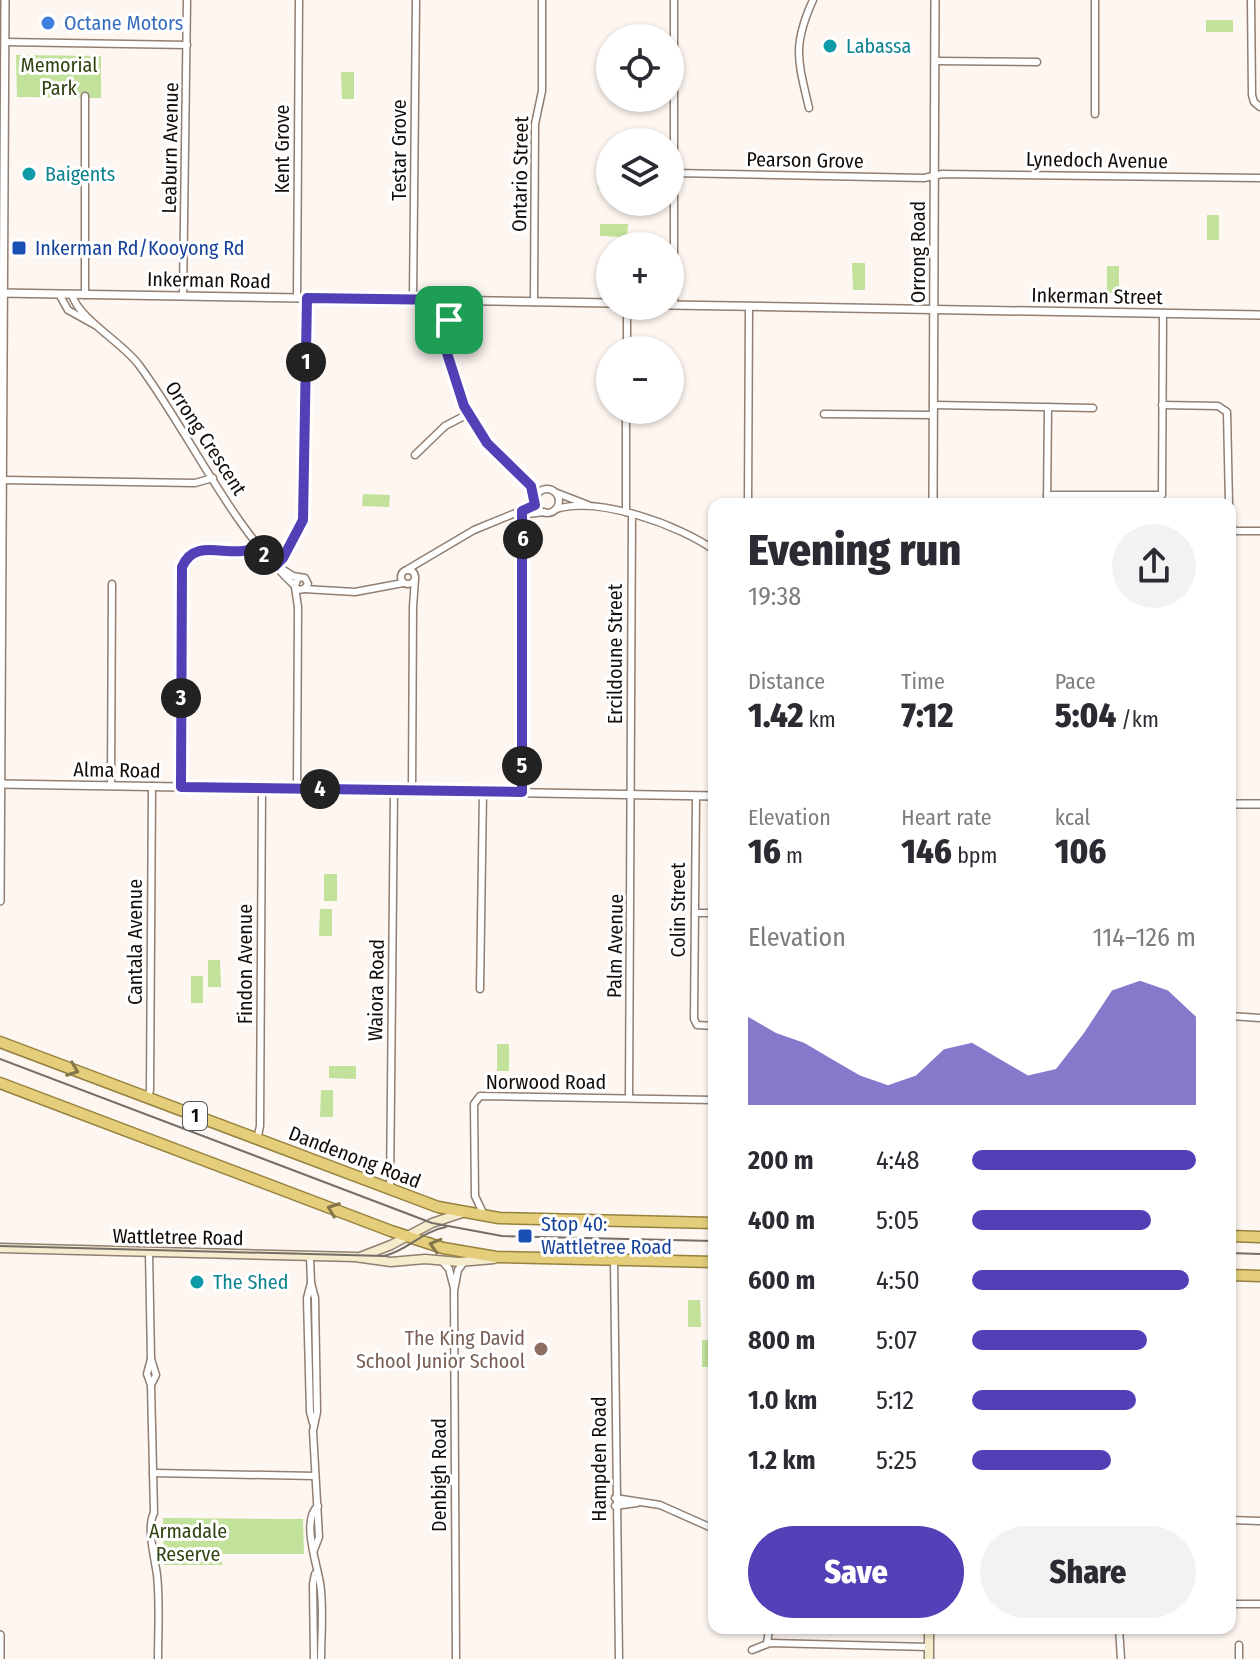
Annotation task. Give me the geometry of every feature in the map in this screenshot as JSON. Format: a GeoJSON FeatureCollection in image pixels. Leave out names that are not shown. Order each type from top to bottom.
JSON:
{"type":"FeatureCollection","features":[{"type":"Feature","properties":{"kind":"highway","name":"Dandenong Road"},"geometry":{"type":"LineString","coordinates":[[0,1042],[435,1206],[485,1217],[708,1223]]}},
{"type":"Feature","properties":{"kind":"highway","name":"1"},"geometry":{"type":"LineString","coordinates":[[0,1083],[406,1236],[451,1250],[507,1258],[708,1262]]}},
{"type":"Feature","properties":{"kind":"highway"},"geometry":{"type":"LineString","coordinates":[[1236,1236],[1260,1237]]}},
{"type":"Feature","properties":{"kind":"highway"},"geometry":{"type":"LineString","coordinates":[[1236,1275],[1260,1276]]}},
{"type":"Feature","properties":{"kind":"main road","name":"Wattletree Road"},"geometry":{"type":"LineString","coordinates":[[355,1257],[385,1248],[432,1223],[463,1213]]}},
{"type":"Feature","properties":{"kind":"main road","name":"Wattletree Road"},"geometry":{"type":"LineString","coordinates":[[0,1248],[355,1257],[388,1262],[464,1262],[507,1258]]}},
{"type":"Feature","properties":{"kind":"main road"},"geometry":{"type":"LineString","coordinates":[[929,1634],[929,1659]]}},
{"type":"Feature","properties":{"kind":"street"},"geometry":{"type":"LineString","coordinates":[[0,901],[5,0]]}},
{"type":"Feature","properties":{"kind":"street","name":"Leaburn Avenue"},"geometry":{"type":"LineString","coordinates":[[183,295],[187,0]]}},
{"type":"Feature","properties":{"kind":"street","name":"Kent Grove"},"geometry":{"type":"LineString","coordinates":[[297,298],[299,0]]}},
{"type":"Feature","properties":{"kind":"street","name":"Testar Grove"},"geometry":{"type":"LineString","coordinates":[[413,299],[416,0]]}},
{"type":"Feature","properties":{"kind":"street","name":"Ontario Street"},"geometry":{"type":"LineString","coordinates":[[534,302],[535,124],[542,86],[542,0]]}},
{"type":"Feature","properties":{"kind":"street"},"geometry":{"type":"LineString","coordinates":[[674,0],[674,128]]}},
{"type":"Feature","properties":{"kind":"street"},"geometry":{"type":"LineString","coordinates":[[809,108],[798,50],[800,32],[813,0]]}},
{"type":"Feature","properties":{"kind":"street","name":"Orrong Road"},"geometry":{"type":"LineString","coordinates":[[933,498],[935,0]]}},
{"type":"Feature","properties":{"kind":"street"},"geometry":{"type":"LineString","coordinates":[[1095,0],[1095,114]]}},
{"type":"Feature","properties":{"kind":"street"},"geometry":{"type":"LineString","coordinates":[[1251,0],[1252,95],[1260,107]]}},
{"type":"Feature","properties":{"kind":"street"},"geometry":{"type":"LineString","coordinates":[[5,42],[187,45]]}},
{"type":"Feature","properties":{"kind":"street"},"geometry":{"type":"LineString","coordinates":[[935,61],[1037,62]]}},
{"type":"Feature","properties":{"kind":"street"},"geometry":{"type":"LineString","coordinates":[[85,96],[85,295]]}},
{"type":"Feature","properties":{"kind":"street","name":"Pearson Grove"},"geometry":{"type":"LineString","coordinates":[[684,173],[935,176]]}},
{"type":"Feature","properties":{"kind":"street","name":"Lynedoch Avenue"},"geometry":{"type":"LineString","coordinates":[[935,176],[1260,178]]}},
{"type":"Feature","properties":{"kind":"street","name":"Inkerman Road"},"geometry":{"type":"LineString","coordinates":[[2,293],[596,303]]}},
{"type":"Feature","properties":{"kind":"street","name":"Orrong Crescent"},"geometry":{"type":"LineString","coordinates":[[59,294],[72,313],[105,331]]}},
{"type":"Feature","properties":{"kind":"street","name":"Orrong Crescent"},"geometry":{"type":"LineString","coordinates":[[72,295],[78,306],[135,360],[257,546],[299,588]]}},
{"type":"Feature","properties":{"kind":"street"},"geometry":{"type":"LineString","coordinates":[[275,566],[283,558],[303,520],[307,298]]}},
{"type":"Feature","properties":{"kind":"street"},"geometry":{"type":"LineString","coordinates":[[445,300],[446,342],[453,378],[468,414],[487,443],[534,490],[535,502],[544,512]]}},
{"type":"Feature","properties":{"kind":"street"},"geometry":{"type":"LineString","coordinates":[[684,305],[934,310]]}},
{"type":"Feature","properties":{"kind":"street"},"geometry":{"type":"LineString","coordinates":[[748,498],[749,306]]}},
{"type":"Feature","properties":{"kind":"street","name":"Inkerman Street"},"geometry":{"type":"LineString","coordinates":[[934,310],[1260,315]]}},
{"type":"Feature","properties":{"kind":"street"},"geometry":{"type":"LineString","coordinates":[[1048,407],[1047,495],[1162,495],[1163,313]]}},
{"type":"Feature","properties":{"kind":"street"},"geometry":{"type":"LineString","coordinates":[[933,405],[1093,408]]}},
{"type":"Feature","properties":{"kind":"street"},"geometry":{"type":"LineString","coordinates":[[1162,405],[1218,406],[1227,412],[1229,498]]}},
{"type":"Feature","properties":{"kind":"street"},"geometry":{"type":"LineString","coordinates":[[415,455],[445,426],[468,414]]}},
{"type":"Feature","properties":{"kind":"street"},"geometry":{"type":"LineString","coordinates":[[824,414],[933,415]]}},
{"type":"Feature","properties":{"kind":"street","name":"Ercildoune Street"},"geometry":{"type":"LineString","coordinates":[[626,424],[631,794]]}},
{"type":"Feature","properties":{"kind":"street"},"geometry":{"type":"LineString","coordinates":[[3,480],[195,483],[213,478]]}},
{"type":"Feature","properties":{"kind":"street"},"geometry":{"type":"LineString","coordinates":[[524,478],[591,507]]}},
{"type":"Feature","properties":{"kind":"street"},"geometry":{"type":"LineString","coordinates":[[522,792],[522,513],[535,502],[539,491],[551,490],[559,498],[556,509]]}},
{"type":"Feature","properties":{"kind":"street"},"geometry":{"type":"LineString","coordinates":[[382,587],[474,530],[522,513],[544,512],[565,506],[629,513],[669,526],[708,547]]}},
{"type":"Feature","properties":{"kind":"street"},"geometry":{"type":"LineString","coordinates":[[1236,531],[1260,531]]}},
{"type":"Feature","properties":{"kind":"street"},"geometry":{"type":"LineString","coordinates":[[181,787],[182,567],[197,550],[248,551],[257,546]]}},
{"type":"Feature","properties":{"kind":"street"},"geometry":{"type":"LineString","coordinates":[[299,588],[355,592],[410,584],[433,555]]}},
{"type":"Feature","properties":{"kind":"street","name":"Orrong Crescent"},"geometry":{"type":"LineString","coordinates":[[275,566],[307,579]]}},
{"type":"Feature","properties":{"kind":"street"},"geometry":{"type":"LineString","coordinates":[[404,571],[415,577]]}},
{"type":"Feature","properties":{"kind":"street"},"geometry":{"type":"LineString","coordinates":[[404,571],[404,583],[413,607]]}},
{"type":"Feature","properties":{"kind":"street"},"geometry":{"type":"LineString","coordinates":[[297,789],[298,577]]}},
{"type":"Feature","properties":{"kind":"street"},"geometry":{"type":"LineString","coordinates":[[412,791],[415,577]]}},
{"type":"Feature","properties":{"kind":"street"},"geometry":{"type":"LineString","coordinates":[[299,588],[308,586],[307,579]]}},
{"type":"Feature","properties":{"kind":"street"},"geometry":{"type":"LineString","coordinates":[[307,579],[332,591]]}},
{"type":"Feature","properties":{"kind":"street"},"geometry":{"type":"LineString","coordinates":[[111,785],[112,584]]}},
{"type":"Feature","properties":{"kind":"street","name":"Alma Road"},"geometry":{"type":"LineString","coordinates":[[0,784],[708,796]]}},
{"type":"Feature","properties":{"kind":"street","name":"Cantala Avenue"},"geometry":{"type":"LineString","coordinates":[[148,1098],[152,786]]}},
{"type":"Feature","properties":{"kind":"street","name":"Findon Avenue"},"geometry":{"type":"LineString","coordinates":[[257,1140],[260,1126],[262,788]]}},
{"type":"Feature","properties":{"kind":"street","name":"Waiora Road"},"geometry":{"type":"LineString","coordinates":[[390,1190],[394,790]]}},
{"type":"Feature","properties":{"kind":"street"},"geometry":{"type":"LineString","coordinates":[[480,989],[483,792]]}},
{"type":"Feature","properties":{"kind":"street","name":"Palm Avenue"},"geometry":{"type":"LineString","coordinates":[[629,1098],[631,794]]}},
{"type":"Feature","properties":{"kind":"street","name":"Colin Street"},"geometry":{"type":"LineString","coordinates":[[696,796],[695,1024],[708,1025]]}},
{"type":"Feature","properties":{"kind":"street"},"geometry":{"type":"LineString","coordinates":[[1236,804],[1260,804]]}},
{"type":"Feature","properties":{"kind":"street"},"geometry":{"type":"LineString","coordinates":[[695,913],[708,913]]}},
{"type":"Feature","properties":{"kind":"street"},"geometry":{"type":"LineString","coordinates":[[1236,1016],[1260,1017]]}},
{"type":"Feature","properties":{"kind":"street","name":"Norwood Road"},"geometry":{"type":"LineString","coordinates":[[485,1217],[475,1196],[474,1104],[477,1097],[708,1100]]}},
{"type":"Feature","properties":{"kind":"street"},"geometry":{"type":"LineString","coordinates":[[463,1213],[475,1196]]}},
{"type":"Feature","properties":{"kind":"street"},"geometry":{"type":"LineString","coordinates":[[149,1252],[151,1359],[147,1374],[151,1385],[154,1513],[151,1524],[157,1574],[158,1659]]}},
{"type":"Feature","properties":{"kind":"street"},"geometry":{"type":"LineString","coordinates":[[310,1256],[315,1298],[317,1412],[313,1424],[318,1506],[311,1517],[320,1585],[321,1659]]}},
{"type":"Feature","properties":{"kind":"street"},"geometry":{"type":"LineString","coordinates":[[434,1260],[447,1266],[454,1291]]}},
{"type":"Feature","properties":{"kind":"street","name":"Hampden Road"},"geometry":{"type":"LineString","coordinates":[[614,1260],[619,1659]]}},
{"type":"Feature","properties":{"kind":"street","name":"Denbigh Road"},"geometry":{"type":"LineString","coordinates":[[456,1659],[454,1291],[459,1268],[464,1262]]}},
{"type":"Feature","properties":{"kind":"street"},"geometry":{"type":"LineString","coordinates":[[153,1473],[315,1476]]}},
{"type":"Feature","properties":{"kind":"street"},"geometry":{"type":"LineString","coordinates":[[615,1502],[644,1502],[674,1510],[708,1526]]}},
{"type":"Feature","properties":{"kind":"street"},"geometry":{"type":"LineString","coordinates":[[1236,1520],[1260,1521]]}},
{"type":"Feature","properties":{"kind":"street"},"geometry":{"type":"LineString","coordinates":[[314,1659],[313,1584],[316,1570]]}},
{"type":"Feature","properties":{"kind":"street"},"geometry":{"type":"LineString","coordinates":[[1236,1604],[1260,1604]]}},
{"type":"Feature","properties":{"kind":"street"},"geometry":{"type":"LineString","coordinates":[[767,1643],[768,1634]]}},
{"type":"Feature","properties":{"kind":"street"},"geometry":{"type":"LineString","coordinates":[[1119,1634],[1121,1659]]}},
{"type":"Feature","properties":{"kind":"street"},"geometry":{"type":"LineString","coordinates":[[0,1635],[0,1659]]}},
{"type":"Feature","properties":{"kind":"street"},"geometry":{"type":"LineString","coordinates":[[752,1650],[767,1643],[929,1647]]}},
{"type":"Feature","properties":{"kind":"street"},"geometry":{"type":"LineString","coordinates":[[1239,1645],[1239,1659]]}},
{"type":"Feature","properties":{"kind":"green space"},"geometry":{"type":"Polygon","coordinates":[[[1206,20],[1233,20],[1233,32],[1206,32],[1206,20]]]}},
{"type":"Feature","properties":{"kind":"green space","name":"Memorial Park"},"geometry":{"type":"Polygon","coordinates":[[[16,55],[101,56],[101,98],[17,97],[16,55]]]}},
{"type":"Feature","properties":{"kind":"green space"},"geometry":{"type":"Polygon","coordinates":[[[341,72],[354,72],[354,99],[342,99],[341,72]]]}},
{"type":"Feature","properties":{"kind":"green space"},"geometry":{"type":"Polygon","coordinates":[[[1207,215],[1219,215],[1219,240],[1207,240],[1207,215]]]}},
{"type":"Feature","properties":{"kind":"green space"},"geometry":{"type":"Polygon","coordinates":[[[600,224],[628,224],[627,232],[600,232],[600,224]]]}},
{"type":"Feature","properties":{"kind":"green space"},"geometry":{"type":"Polygon","coordinates":[[[852,263],[865,263],[865,290],[853,290],[852,263]]]}},
{"type":"Feature","properties":{"kind":"green space"},"geometry":{"type":"Polygon","coordinates":[[[1107,266],[1119,266],[1119,293],[1107,293],[1107,266]]]}},
{"type":"Feature","properties":{"kind":"green space"},"geometry":{"type":"Polygon","coordinates":[[[363,494],[390,495],[389,507],[362,506],[363,494]]]}},
{"type":"Feature","properties":{"kind":"green space"},"geometry":{"type":"Polygon","coordinates":[[[324,874],[337,874],[337,901],[324,901],[324,874]]]}},
{"type":"Feature","properties":{"kind":"green space"},"geometry":{"type":"Polygon","coordinates":[[[320,909],[332,909],[332,936],[319,936],[320,909]]]}},
{"type":"Feature","properties":{"kind":"green space"},"geometry":{"type":"Polygon","coordinates":[[[208,960],[220,960],[221,987],[208,987],[208,960]]]}},
{"type":"Feature","properties":{"kind":"green space"},"geometry":{"type":"Polygon","coordinates":[[[191,976],[203,976],[203,1003],[191,1003],[191,976]]]}},
{"type":"Feature","properties":{"kind":"green space"},"geometry":{"type":"Polygon","coordinates":[[[497,1044],[509,1044],[509,1071],[497,1071],[497,1044]]]}},
{"type":"Feature","properties":{"kind":"green space"},"geometry":{"type":"Polygon","coordinates":[[[329,1066],[356,1066],[356,1079],[329,1078],[329,1066]]]}},
{"type":"Feature","properties":{"kind":"green space"},"geometry":{"type":"Polygon","coordinates":[[[321,1090],[333,1090],[333,1117],[320,1117],[321,1090]]]}},
{"type":"Feature","properties":{"kind":"green space"},"geometry":{"type":"Polygon","coordinates":[[[688,1300],[700,1300],[701,1327],[688,1327],[688,1300]]]}},
{"type":"Feature","properties":{"kind":"green space"},"geometry":{"type":"Polygon","coordinates":[[[702,1340],[708,1340],[708,1367],[702,1367],[702,1340]]]}},
{"type":"Feature","properties":{"kind":"green space","name":"Armadale Reserve"},"geometry":{"type":"Polygon","coordinates":[[[163,1518],[303,1519],[304,1554],[222,1554],[222,1565],[164,1565],[163,1518]]]}},
{"type":"Feature","properties":{"kind":"tram line"},"geometry":{"type":"LineString","coordinates":[[0,1059],[432,1223],[502,1236],[708,1241]]}},
{"type":"Feature","properties":{"kind":"tram line"},"geometry":{"type":"LineString","coordinates":[[0,1246],[384,1256],[446,1227]]}},
{"type":"Feature","properties":{"kind":"tram line"},"geometry":{"type":"LineString","coordinates":[[1236,1253],[1260,1254]]}},
{"type":"Feature","properties":{"kind":"place","name":"Octane Motors"},"geometry":{"type":"Point","coordinates":[48,23]}},
{"type":"Feature","properties":{"kind":"place","name":"Labassa"},"geometry":{"type":"Point","coordinates":[830,46]}},
{"type":"Feature","properties":{"kind":"place","name":"Baigents"},"geometry":{"type":"Point","coordinates":[29,174]}},
{"type":"Feature","properties":{"kind":"place","name":"Inkerman Rd/Kooyong Rd"},"geometry":{"type":"Point","coordinates":[19,248]}},
{"type":"Feature","properties":{"kind":"place","name":"Stop 40: Wattletree Road"},"geometry":{"type":"Point","coordinates":[525,1236]}},
{"type":"Feature","properties":{"kind":"place","name":"The Shed"},"geometry":{"type":"Point","coordinates":[197,1282]}},
{"type":"Feature","properties":{"kind":"place","name":"The King David School Junior School"},"geometry":{"type":"Point","coordinates":[541,1349]}},
{"type":"Feature","properties":{"kind":"route"},"geometry":{"type":"LineString","coordinates":[[307,298],[450,300],[449,320],[446,350],[464,406],[487,443],[534,490],[535,505],[522,511],[522,792],[181,787],[182,567],[191,553],[197,550],[248,551],[257,546],[275,566],[283,558],[302,523],[307,298]]}}]}
